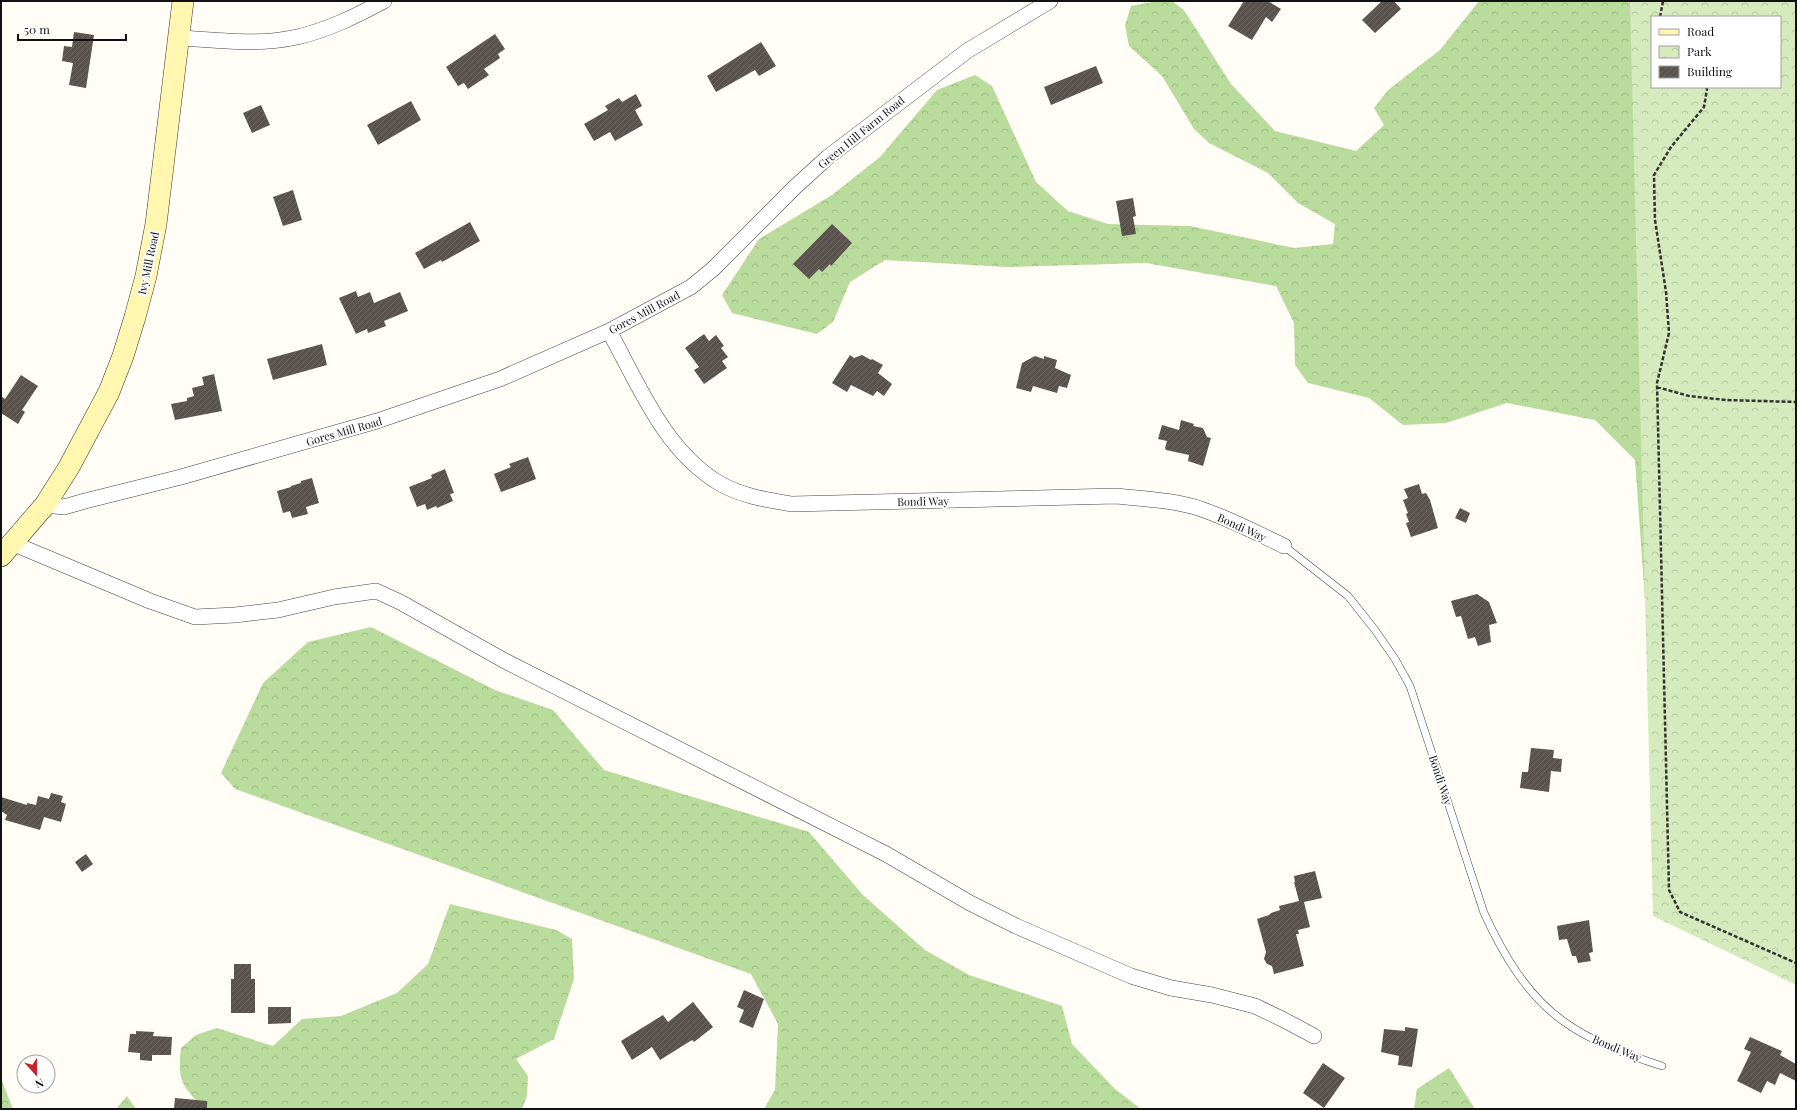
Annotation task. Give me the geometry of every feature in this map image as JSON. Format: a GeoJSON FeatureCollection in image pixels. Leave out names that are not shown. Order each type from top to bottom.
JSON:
{"type":"FeatureCollection","features":[{"type":"Feature","properties":{"kind":"street","name":"Ivy Mill Road"},"geometry":{"type":"LineString","coordinates":[[45,505],[69,467],[109,392],[123,356],[135,318],[146,276],[156,224],[183,1]]}},
{"type":"Feature","properties":{"kind":"street"},"geometry":{"type":"LineString","coordinates":[[179,38],[244,42],[296,37],[343,22],[384,1]]}},
{"type":"Feature","properties":{"kind":"street","name":"Green Hill Farm Road"},"geometry":{"type":"LineString","coordinates":[[691,287],[713,268],[795,187],[828,157],[967,51],[1050,1]]}},
{"type":"Feature","properties":{"kind":"street","name":"Gores Mill Road"},"geometry":{"type":"LineString","coordinates":[[45,505],[64,507],[85,502],[181,477],[377,421],[500,379],[609,331],[691,287]]}},
{"type":"Feature","properties":{"kind":"street","name":"Bondi Way"},"geometry":{"type":"LineString","coordinates":[[609,331],[656,417],[678,449],[701,470],[719,483],[740,493],[763,500],[792,504],[1116,496],[1145,499],[1200,509],[1232,521],[1284,546]]}},
{"type":"Feature","properties":{"kind":"street"},"geometry":{"type":"LineString","coordinates":[[45,505],[7,550],[195,617],[236,615],[278,610],[334,597],[376,591],[400,602],[505,661],[886,854],[970,903],[1016,926],[1131,976],[1171,988],[1212,995],[1255,1006],[1314,1036]]}},
{"type":"Feature","properties":{"kind":"lane","name":"Bondi Way"},"geometry":{"type":"LineString","coordinates":[[1284,546],[1348,596],[1379,636],[1410,686],[1484,913],[1498,944],[1516,973],[1562,1020],[1591,1037],[1628,1055],[1662,1066]]}},
{"type":"Feature","properties":{"kind":"path"},"geometry":{"type":"LineString","coordinates":[[1660,16],[1663,1]]}},
{"type":"Feature","properties":{"kind":"path"},"geometry":{"type":"LineString","coordinates":[[1706,88],[1704,106],[1671,147],[1654,175],[1656,220],[1666,292],[1669,333],[1657,387],[1669,890],[1680,912],[1796,963]]}},
{"type":"Feature","properties":{"kind":"path"},"geometry":{"type":"LineString","coordinates":[[1657,387],[1697,397],[1726,400],[1796,402]]}},
{"type":"Feature","properties":{"kind":"green space"},"geometry":{"type":"Polygon","coordinates":[[[1157,1],[1172,1],[1184,10],[1231,84],[1275,131],[1356,151],[1384,125],[1374,108],[1388,90],[1440,50],[1479,1],[1796,1],[1667,907],[1635,460],[1595,420],[1507,403],[1446,423],[1403,425],[1369,398],[1308,383],[1295,365],[1294,323],[1276,286],[1146,263],[1007,267],[885,260],[850,282],[833,322],[817,334],[732,313],[722,295],[759,239],[832,195],[880,157],[937,90],[975,75],[992,86],[1036,182],[1068,211],[1108,224],[1190,226],[1294,248],[1333,244],[1335,224],[1298,203],[1268,173],[1209,143],[1194,129],[1162,76],[1129,46],[1125,25],[1131,6],[1157,1]]]}},
{"type":"Feature","properties":{"kind":"green space"},"geometry":{"type":"Polygon","coordinates":[[[1630,1],[1796,1],[1796,985],[1653,916],[1630,1]]]}},
{"type":"Feature","properties":{"kind":"green space"},"geometry":{"type":"Polygon","coordinates":[[[371,627],[495,690],[553,710],[604,770],[809,832],[863,895],[925,950],[969,975],[1062,1006],[1072,1044],[1115,1089],[1141,1109],[764,1109],[775,1090],[778,1024],[751,974],[235,789],[221,773],[263,683],[308,642],[371,627]]]}},
{"type":"Feature","properties":{"kind":"green space"},"geometry":{"type":"Polygon","coordinates":[[[450,904],[556,930],[572,939],[574,979],[554,1039],[516,1059],[528,1076],[527,1096],[522,1109],[204,1109],[186,1088],[181,1076],[180,1068],[181,1048],[196,1035],[217,1028],[273,1046],[302,1019],[341,1016],[397,993],[428,964],[450,904]]]}},
{"type":"Feature","properties":{"kind":"green space"},"geometry":{"type":"Polygon","coordinates":[[[1449,1068],[1475,1109],[1414,1109],[1417,1089],[1449,1068]]]}},
{"type":"Feature","properties":{"kind":"green space"},"geometry":{"type":"Polygon","coordinates":[[[1,1078],[13,1109],[1,1109],[1,1078]]]}},
{"type":"Feature","properties":{"kind":"green space"},"geometry":{"type":"Polygon","coordinates":[[[127,1096],[136,1109],[116,1109],[127,1096]]]}},
{"type":"Feature","properties":{"kind":"building"},"geometry":{"type":"Polygon","coordinates":[[[1244,1],[1268,1],[1281,9],[1272,22],[1266,17],[1252,40],[1228,26],[1244,1]]]}},
{"type":"Feature","properties":{"kind":"building"},"geometry":{"type":"Polygon","coordinates":[[[1382,1],[1394,1],[1401,9],[1375,33],[1362,20],[1382,1]]]}},
{"type":"Feature","properties":{"kind":"building"},"geometry":{"type":"Polygon","coordinates":[[[74,32],[94,35],[86,88],[69,85],[73,63],[62,61],[64,46],[72,47],[74,32]]]}},
{"type":"Feature","properties":{"kind":"building"},"geometry":{"type":"Polygon","coordinates":[[[495,34],[505,49],[498,54],[500,58],[484,69],[489,75],[468,89],[464,83],[458,86],[446,67],[495,34]]]}},
{"type":"Feature","properties":{"kind":"building"},"geometry":{"type":"Polygon","coordinates":[[[761,42],[776,66],[759,76],[755,70],[716,92],[707,76],[761,42]]]}},
{"type":"Feature","properties":{"kind":"building"},"geometry":{"type":"Polygon","coordinates":[[[1096,66],[1103,83],[1051,105],[1044,87],[1096,66]]]}},
{"type":"Feature","properties":{"kind":"building"},"geometry":{"type":"Polygon","coordinates":[[[636,94],[642,106],[635,110],[643,125],[615,141],[610,132],[594,141],[584,124],[608,110],[605,106],[619,98],[622,102],[636,94]]]}},
{"type":"Feature","properties":{"kind":"building"},"geometry":{"type":"Polygon","coordinates":[[[411,101],[421,120],[378,145],[367,125],[411,101]]]}},
{"type":"Feature","properties":{"kind":"building"},"geometry":{"type":"Polygon","coordinates":[[[261,105],[270,125],[252,133],[243,113],[261,105]]]}},
{"type":"Feature","properties":{"kind":"building"},"geometry":{"type":"Polygon","coordinates":[[[293,190],[302,220],[283,226],[273,197],[293,190]]]}},
{"type":"Feature","properties":{"kind":"building"},"geometry":{"type":"Polygon","coordinates":[[[1133,198],[1136,216],[1133,217],[1136,234],[1122,236],[1116,201],[1133,198]]]}},
{"type":"Feature","properties":{"kind":"building"},"geometry":{"type":"Polygon","coordinates":[[[470,222],[480,241],[442,262],[441,260],[424,269],[415,253],[470,222]]]}},
{"type":"Feature","properties":{"kind":"building"},"geometry":{"type":"Polygon","coordinates":[[[832,224],[852,243],[831,266],[830,264],[822,272],[819,269],[809,279],[793,264],[832,224]]]}},
{"type":"Feature","properties":{"kind":"building"},"geometry":{"type":"Polygon","coordinates":[[[356,291],[358,297],[370,292],[374,303],[400,292],[408,311],[384,321],[386,326],[368,333],[367,329],[356,334],[339,298],[356,291]]]}},
{"type":"Feature","properties":{"kind":"building"},"geometry":{"type":"Polygon","coordinates":[[[704,334],[709,341],[716,335],[724,346],[721,348],[728,357],[722,361],[727,368],[704,384],[694,370],[699,367],[685,348],[704,334]]]}},
{"type":"Feature","properties":{"kind":"building"},"geometry":{"type":"Polygon","coordinates":[[[322,344],[327,365],[273,380],[267,359],[322,344]]]}},
{"type":"Feature","properties":{"kind":"building"},"geometry":{"type":"Polygon","coordinates":[[[850,355],[854,358],[862,355],[883,365],[878,373],[892,384],[884,396],[877,391],[873,396],[851,385],[847,392],[832,383],[850,355]]]}},
{"type":"Feature","properties":{"kind":"building"},"geometry":{"type":"Polygon","coordinates":[[[1035,356],[1044,359],[1044,356],[1057,360],[1055,368],[1071,375],[1067,388],[1059,386],[1057,393],[1033,386],[1031,392],[1016,388],[1022,363],[1035,356]]]}},
{"type":"Feature","properties":{"kind":"building"},"geometry":{"type":"Polygon","coordinates":[[[214,374],[222,411],[175,420],[171,404],[187,401],[187,398],[194,396],[192,388],[204,385],[202,377],[214,374]]]}},
{"type":"Feature","properties":{"kind":"building"},"geometry":{"type":"Polygon","coordinates":[[[21,375],[38,386],[22,410],[25,412],[18,424],[1,413],[1,396],[5,399],[21,375]]]}},
{"type":"Feature","properties":{"kind":"building"},"geometry":{"type":"Polygon","coordinates":[[[1181,420],[1194,424],[1193,426],[1203,428],[1207,437],[1211,438],[1203,466],[1188,461],[1189,455],[1166,450],[1165,448],[1167,441],[1158,439],[1162,425],[1179,430],[1181,420]]]}},
{"type":"Feature","properties":{"kind":"building"},"geometry":{"type":"Polygon","coordinates":[[[528,457],[536,479],[501,492],[494,474],[511,467],[509,464],[528,457]]]}},
{"type":"Feature","properties":{"kind":"building"},"geometry":{"type":"Polygon","coordinates":[[[445,469],[454,493],[450,494],[453,501],[437,508],[436,506],[427,510],[425,504],[417,507],[409,487],[432,478],[431,475],[445,469]]]}},
{"type":"Feature","properties":{"kind":"building"},"geometry":{"type":"Polygon","coordinates":[[[312,478],[319,503],[306,507],[308,514],[292,518],[290,511],[283,513],[277,491],[312,478]]]}},
{"type":"Feature","properties":{"kind":"building"},"geometry":{"type":"Polygon","coordinates":[[[1419,484],[1422,494],[1426,493],[1430,500],[1438,528],[1411,537],[1406,523],[1409,522],[1406,514],[1408,513],[1403,500],[1408,498],[1404,489],[1419,484]]]}},
{"type":"Feature","properties":{"kind":"building"},"geometry":{"type":"Polygon","coordinates":[[[1460,508],[1470,513],[1466,523],[1455,518],[1460,508]]]}},
{"type":"Feature","properties":{"kind":"building"},"geometry":{"type":"Polygon","coordinates":[[[1477,594],[1489,602],[1497,623],[1489,625],[1491,642],[1478,646],[1475,637],[1468,639],[1461,616],[1456,617],[1451,601],[1477,594]]]}},
{"type":"Feature","properties":{"kind":"building"},"geometry":{"type":"Polygon","coordinates":[[[1531,748],[1554,750],[1553,758],[1562,759],[1561,772],[1551,771],[1549,792],[1520,788],[1522,772],[1528,772],[1531,748]]]}},
{"type":"Feature","properties":{"kind":"building"},"geometry":{"type":"Polygon","coordinates":[[[51,793],[63,796],[61,802],[66,804],[61,822],[44,817],[40,830],[5,820],[7,815],[1,811],[1,797],[27,805],[27,803],[36,805],[38,796],[49,799],[51,793]]]}},
{"type":"Feature","properties":{"kind":"building"},"geometry":{"type":"Polygon","coordinates":[[[86,854],[93,864],[82,872],[75,862],[86,854]]]}},
{"type":"Feature","properties":{"kind":"building"},"geometry":{"type":"Polygon","coordinates":[[[1315,871],[1322,898],[1304,902],[1310,927],[1298,930],[1299,934],[1296,934],[1304,966],[1274,974],[1272,966],[1267,964],[1264,959],[1266,952],[1257,919],[1280,910],[1279,906],[1299,901],[1294,876],[1315,871]]]}},
{"type":"Feature","properties":{"kind":"building"},"geometry":{"type":"Polygon","coordinates":[[[1589,920],[1593,952],[1589,953],[1591,961],[1578,963],[1576,956],[1572,956],[1567,939],[1559,940],[1557,926],[1589,920]]]}},
{"type":"Feature","properties":{"kind":"building"},"geometry":{"type":"Polygon","coordinates":[[[234,964],[251,964],[251,979],[255,979],[255,1013],[231,1013],[231,979],[234,979],[234,964]]]}},
{"type":"Feature","properties":{"kind":"building"},"geometry":{"type":"Polygon","coordinates":[[[744,990],[764,999],[753,1028],[739,1022],[744,1010],[737,1007],[744,990]]]}},
{"type":"Feature","properties":{"kind":"building"},"geometry":{"type":"Polygon","coordinates":[[[693,1002],[713,1027],[694,1042],[692,1040],[660,1060],[652,1047],[632,1060],[621,1041],[663,1015],[668,1022],[693,1002]]]}},
{"type":"Feature","properties":{"kind":"building"},"geometry":{"type":"Polygon","coordinates":[[[268,1007],[291,1007],[291,1023],[268,1024],[268,1007]]]}},
{"type":"Feature","properties":{"kind":"building"},"geometry":{"type":"Polygon","coordinates":[[[1405,1027],[1418,1029],[1412,1067],[1398,1065],[1399,1056],[1381,1052],[1384,1029],[1405,1031],[1405,1027]]]}},
{"type":"Feature","properties":{"kind":"building"},"geometry":{"type":"Polygon","coordinates":[[[136,1031],[154,1032],[153,1036],[172,1037],[171,1055],[152,1055],[152,1061],[140,1060],[140,1053],[128,1052],[130,1034],[136,1034],[136,1031]]]}},
{"type":"Feature","properties":{"kind":"building"},"geometry":{"type":"Polygon","coordinates":[[[1750,1037],[1782,1051],[1780,1055],[1796,1064],[1796,1081],[1780,1073],[1775,1085],[1767,1081],[1761,1093],[1737,1081],[1751,1052],[1744,1049],[1750,1037]]]}},
{"type":"Feature","properties":{"kind":"building"},"geometry":{"type":"Polygon","coordinates":[[[1323,1063],[1345,1078],[1324,1108],[1303,1093],[1323,1063]]]}},
{"type":"Feature","properties":{"kind":"building"},"geometry":{"type":"Polygon","coordinates":[[[175,1098],[207,1101],[207,1109],[174,1109],[175,1098]]]}}]}
